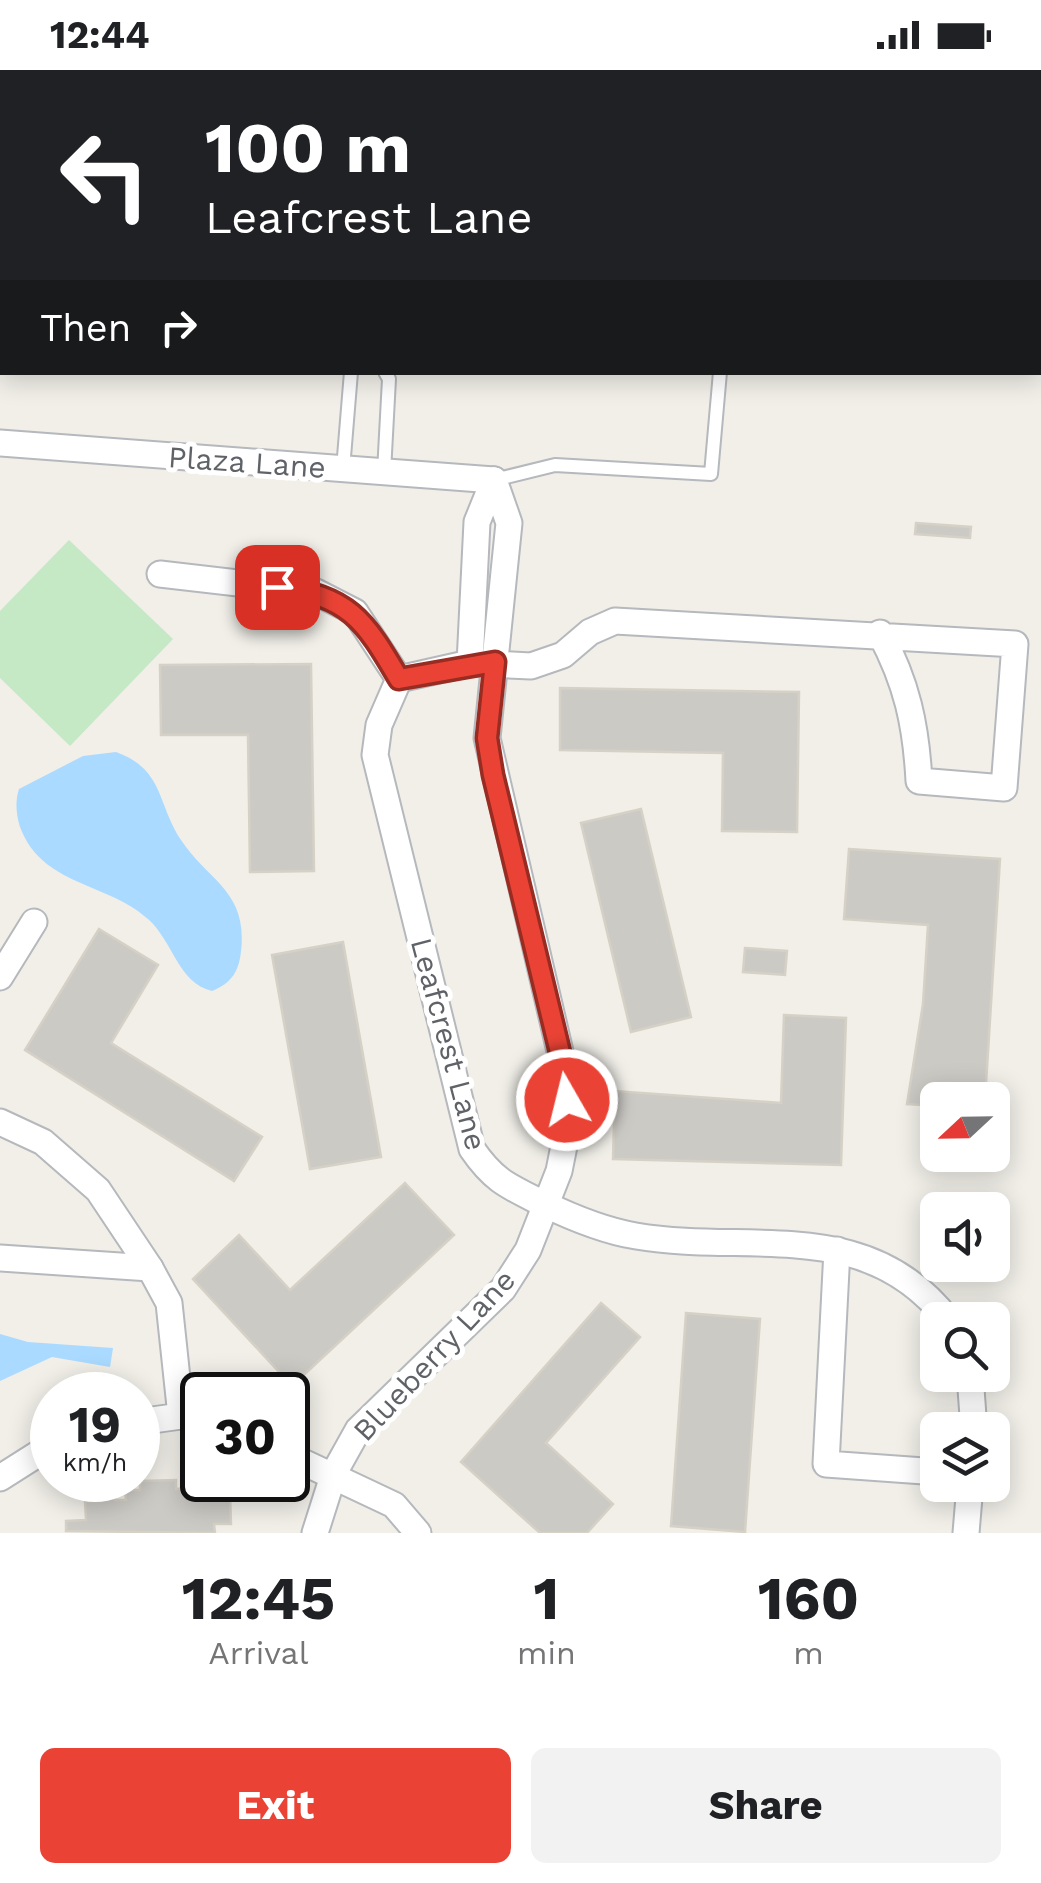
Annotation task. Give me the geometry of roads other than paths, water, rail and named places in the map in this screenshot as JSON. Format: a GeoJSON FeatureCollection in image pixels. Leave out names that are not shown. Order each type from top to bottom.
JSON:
{"type":"FeatureCollection","features":[{"type":"Feature","properties":{"kind":"street","name":"Plaza Lane"},"geometry":{"type":"LineString","coordinates":[[0,444],[494,480]]}},
{"type":"Feature","properties":{"kind":"street","name":"Blueberry Lane"},"geometry":{"type":"LineString","coordinates":[[315,1533],[334,1473],[358,1430],[503,1288],[528,1250],[547,1205],[568,1126],[565,1073],[487,738],[477,522],[494,480]]}},
{"type":"Feature","properties":{"kind":"street"},"geometry":{"type":"LineString","coordinates":[[160,574],[316,592],[354,612],[399,679],[482,662],[532,666],[564,655],[590,632],[615,621],[880,633],[1015,644],[1004,788],[919,780],[918,734],[905,681],[880,633]]}},
{"type":"Feature","properties":{"kind":"street","name":"Leafcrest Lane"},"geometry":{"type":"LineString","coordinates":[[399,679],[379,725],[375,755],[472,1149],[491,1178],[547,1205],[635,1236],[837,1250],[891,1266],[929,1302]]}},
{"type":"Feature","properties":{"kind":"street"},"geometry":{"type":"LineString","coordinates":[[0,977],[34,922]]}},
{"type":"Feature","properties":{"kind":"street"},"geometry":{"type":"LineString","coordinates":[[0,1122],[43,1142],[98,1190],[169,1303],[183,1372]]}},
{"type":"Feature","properties":{"kind":"street"},"geometry":{"type":"LineString","coordinates":[[837,1250],[826,1464],[920,1471]]}},
{"type":"Feature","properties":{"kind":"street"},"geometry":{"type":"LineString","coordinates":[[0,1258],[150,1268]]}},
{"type":"Feature","properties":{"kind":"street"},"geometry":{"type":"LineString","coordinates":[[0,1478],[30,1460]]}},
{"type":"Feature","properties":{"kind":"street"},"geometry":{"type":"LineString","coordinates":[[310,1463],[394,1506],[418,1533]]}},
{"type":"Feature","properties":{"kind":"street"},"geometry":{"type":"LineString","coordinates":[[966,1533],[969,1502]]}},
{"type":"Feature","properties":{"kind":"lane"},"geometry":{"type":"LineString","coordinates":[[343,469],[352,375]]}},
{"type":"Feature","properties":{"kind":"lane"},"geometry":{"type":"LineString","coordinates":[[384,472],[388,375]]}},
{"type":"Feature","properties":{"kind":"lane"},"geometry":{"type":"LineString","coordinates":[[494,480],[555,465],[711,474],[720,375]]}},
{"type":"Feature","properties":{"kind":"water"},"geometry":{"type":"Polygon","coordinates":[[[116,752],[132,759],[151,778],[181,840],[224,888],[238,914],[242,931],[238,965],[229,980],[212,991],[183,971],[148,919],[114,897],[59,872],[30,846],[20,827],[16,808],[19,789],[83,756],[116,752]]]}},
{"type":"Feature","properties":{"kind":"water"},"geometry":{"type":"Polygon","coordinates":[[[0,1334],[28,1342],[113,1348],[110,1367],[52,1357],[0,1381],[0,1334]]]}}]}
